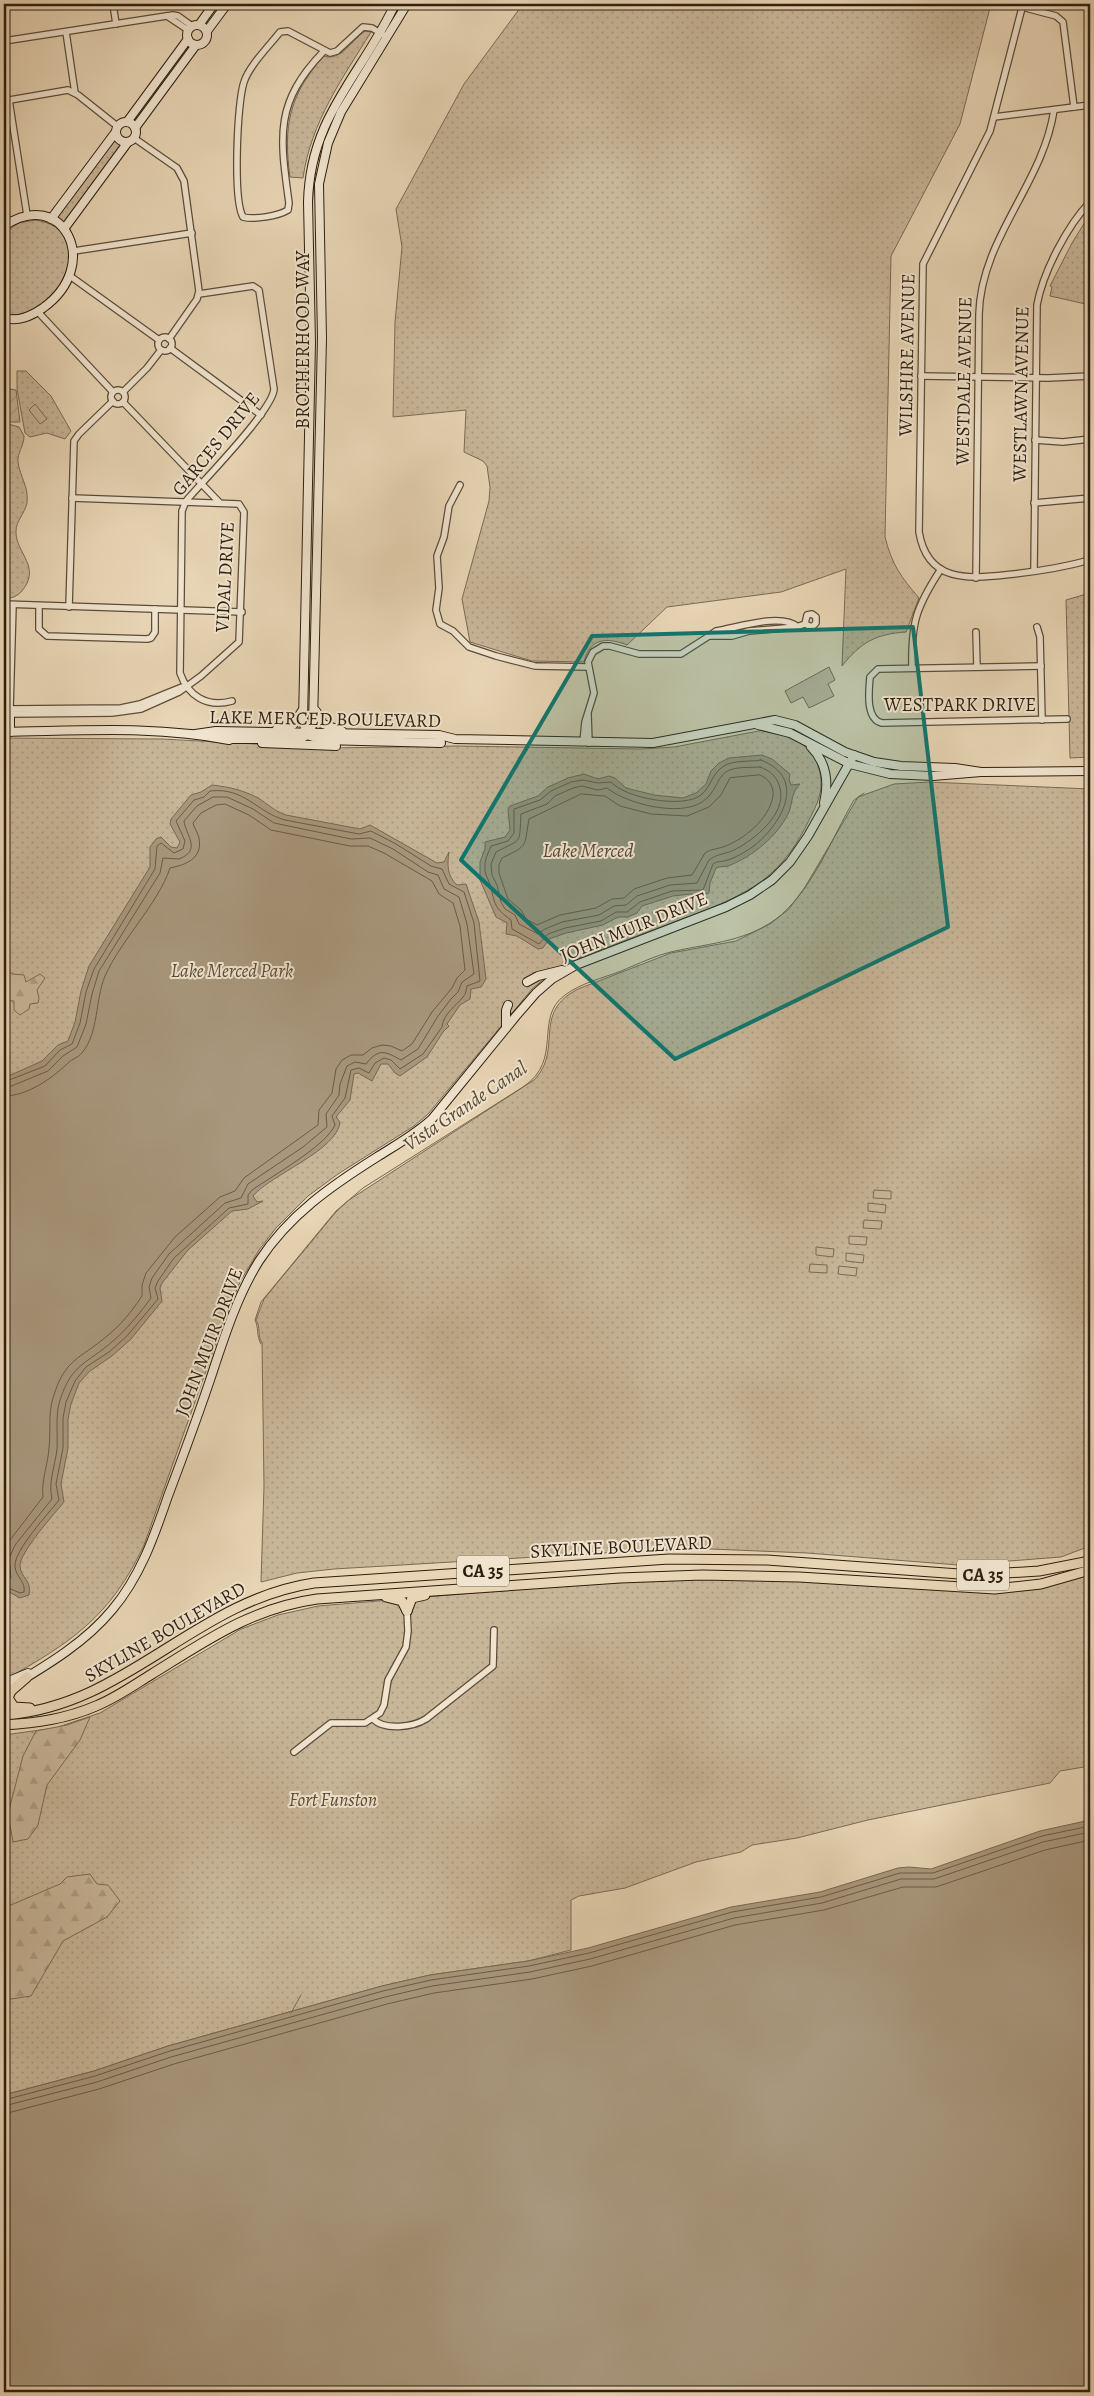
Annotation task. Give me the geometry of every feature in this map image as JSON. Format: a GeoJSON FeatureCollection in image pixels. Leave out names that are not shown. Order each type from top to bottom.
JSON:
{"type":"FeatureCollection","features":[{"type":"Feature","properties":{"kind":"main road"},"geometry":{"type":"LineString","coordinates":[[51,219],[116,130],[127,122],[188,40],[193,27],[214,4]]}},
{"type":"Feature","properties":{"kind":"main road"},"geometry":{"type":"LineString","coordinates":[[64,229],[131,140],[135,128],[196,45],[205,41],[207,31],[227,4]]}},
{"type":"Feature","properties":{"kind":"main road","name":"BROTHERHOOD WAY"},"geometry":{"type":"LineString","coordinates":[[308,734],[304,721],[304,699],[311,363],[309,180],[316,148],[327,118],[396,4]]}},
{"type":"Feature","properties":{"kind":"main road","name":"BROTHERHOOD WAY"},"geometry":{"type":"LineString","coordinates":[[315,699],[322,338],[319,184],[325,152],[336,122],[407,4]]}},
{"type":"Feature","properties":{"kind":"main road"},"geometry":{"type":"LineString","coordinates":[[193,27],[207,31]]}},
{"type":"Feature","properties":{"kind":"main road"},"geometry":{"type":"LineString","coordinates":[[188,40],[196,45]]}},
{"type":"Feature","properties":{"kind":"main road"},"geometry":{"type":"LineString","coordinates":[[127,122],[135,128]]}},
{"type":"Feature","properties":{"kind":"main road"},"geometry":{"type":"LineString","coordinates":[[116,130],[119,140],[131,140]]}},
{"type":"Feature","properties":{"kind":"main road"},"geometry":{"type":"LineString","coordinates":[[4,226],[27,216],[37,215],[51,219],[64,229],[74,251],[74,264],[70,276],[60,291],[38,312],[23,318],[4,318]]}},
{"type":"Feature","properties":{"kind":"main road"},"geometry":{"type":"LineString","coordinates":[[244,732],[290,726],[299,718],[304,699]]}},
{"type":"Feature","properties":{"kind":"main road"},"geometry":{"type":"LineString","coordinates":[[226,739],[298,739],[308,734],[314,719],[315,699]]}},
{"type":"Feature","properties":{"kind":"main road"},"geometry":{"type":"LineString","coordinates":[[315,699],[317,715],[323,724],[356,734]]}},
{"type":"Feature","properties":{"kind":"main road"},"geometry":{"type":"LineString","coordinates":[[7,712],[7,732]]}},
{"type":"Feature","properties":{"kind":"main road","name":"LAKE MERCED BOULEVARD"},"geometry":{"type":"LineString","coordinates":[[195,734],[216,731],[439,735],[455,739],[664,742],[770,720],[790,723],[854,755],[896,765],[955,768],[981,772]]}},
{"type":"Feature","properties":{"kind":"main road","name":"LAKE MERCED BOULEVARD"},"geometry":{"type":"LineString","coordinates":[[756,724],[783,730],[850,764],[880,772],[906,776],[950,776],[981,772],[1090,771]]}},
{"type":"Feature","properties":{"kind":"main road","name":"LAKE MERCED BOULEVARD"},"geometry":{"type":"LineString","coordinates":[[7,732],[79,731],[195,734],[226,739],[334,746],[397,746],[441,743],[455,739]]}},
{"type":"Feature","properties":{"kind":"main road"},"geometry":{"type":"LineString","coordinates":[[308,734],[329,741],[441,743]]}},
{"type":"Feature","properties":{"kind":"main road"},"geometry":{"type":"LineString","coordinates":[[804,740],[820,757],[826,773],[826,793],[820,815]]}},
{"type":"Feature","properties":{"kind":"main road","name":"JOHN MUIR DRIVE"},"geometry":{"type":"LineString","coordinates":[[4,1691],[68,1650],[99,1625],[123,1596],[138,1572],[154,1535],[236,1308],[250,1276],[270,1247],[299,1213],[320,1195],[418,1131],[432,1119],[541,988],[569,968],[709,914],[758,890],[772,880],[790,862],[820,815],[854,755]]}},
{"type":"Feature","properties":{"kind":"main road"},"geometry":{"type":"LineString","coordinates":[[527,982],[538,976],[569,968]]}},
{"type":"Feature","properties":{"kind":"main road"},"geometry":{"type":"LineString","coordinates":[[506,1028],[506,1010],[508,1005]]}},
{"type":"Feature","properties":{"kind":"main road","name":"SKYLINE BOULEVARD"},"geometry":{"type":"LineString","coordinates":[[4,1715],[50,1708],[97,1690],[231,1609],[271,1592],[309,1583],[677,1559],[783,1560],[974,1575],[1039,1571],[1090,1561]]}},
{"type":"Feature","properties":{"kind":"main road","name":"SKYLINE BOULEVARD"},"geometry":{"type":"LineString","coordinates":[[4,1725],[53,1720],[97,1706],[228,1626],[266,1610],[317,1598],[637,1577],[718,1575],[799,1576],[951,1588],[995,1589],[1041,1584],[1090,1570]]}},
{"type":"Feature","properties":{"kind":"main road"},"geometry":{"type":"LineString","coordinates":[[407,1611],[412,1598],[461,1588]]}},
{"type":"Feature","properties":{"kind":"main road"},"geometry":{"type":"LineString","coordinates":[[371,1594],[398,1599],[407,1611]]}},
{"type":"Feature","properties":{"kind":"main road"},"geometry":{"type":"LineString","coordinates":[[31,1674],[9,1694],[11,1704],[20,1708],[50,1708]]}},
{"type":"Feature","properties":{"kind":"main road","name":"JOHN MUIR DRIVE"},"geometry":{"type":"LineString","coordinates":[[4,1682],[31,1674]]}},
{"type":"Feature","properties":{"kind":"street"},"geometry":{"type":"LineString","coordinates":[[113,4],[116,24]]}},
{"type":"Feature","properties":{"kind":"street"},"geometry":{"type":"LineString","coordinates":[[1022,6],[1056,16],[1062,22],[1074,107]]}},
{"type":"Feature","properties":{"kind":"street","name":"WILSHIRE AVENUE"},"geometry":{"type":"LineString","coordinates":[[941,569],[925,551],[919,532],[923,264],[984,145],[994,117],[1022,6]]}},
{"type":"Feature","properties":{"kind":"street"},"geometry":{"type":"LineString","coordinates":[[4,41],[167,16],[178,16],[193,27]]}},
{"type":"Feature","properties":{"kind":"street"},"geometry":{"type":"LineString","coordinates":[[323,52],[300,79],[291,96],[285,114],[282,143],[289,203],[288,210],[265,216],[243,217],[240,211],[236,177],[242,89],[245,79],[282,30],[288,31],[323,52],[330,54],[337,51],[363,27],[371,27],[387,37]]}},
{"type":"Feature","properties":{"kind":"street"},"geometry":{"type":"LineString","coordinates":[[66,32],[75,93]]}},
{"type":"Feature","properties":{"kind":"street"},"geometry":{"type":"LineString","coordinates":[[27,216],[6,101],[60,91],[75,93],[116,130]]}},
{"type":"Feature","properties":{"kind":"street"},"geometry":{"type":"LineString","coordinates":[[994,117],[1090,105]]}},
{"type":"Feature","properties":{"kind":"street","name":"WESTDALE AVENUE"},"geometry":{"type":"LineString","coordinates":[[976,578],[979,306],[985,272],[995,246],[1042,155],[1054,110]]}},
{"type":"Feature","properties":{"kind":"street"},"geometry":{"type":"LineString","coordinates":[[131,140],[181,172],[200,286],[199,294],[169,338]]}},
{"type":"Feature","properties":{"kind":"street","name":"WESTLAWN AVENUE"},"geometry":{"type":"LineString","coordinates":[[1034,571],[1039,294],[1047,273],[1072,225],[1090,202]]}},
{"type":"Feature","properties":{"kind":"street"},"geometry":{"type":"LineString","coordinates":[[74,251],[192,233]]}},
{"type":"Feature","properties":{"kind":"street"},"geometry":{"type":"LineString","coordinates":[[70,276],[159,340]]}},
{"type":"Feature","properties":{"kind":"street","name":"GARCES DRIVE"},"geometry":{"type":"LineString","coordinates":[[186,686],[178,665],[182,510],[201,483],[261,415],[273,397],[274,389],[259,290],[253,286],[199,294]]}},
{"type":"Feature","properties":{"kind":"street"},"geometry":{"type":"LineString","coordinates":[[38,312],[113,392]]}},
{"type":"Feature","properties":{"kind":"street"},"geometry":{"type":"LineString","coordinates":[[159,340],[164,337],[169,338]]}},
{"type":"Feature","properties":{"kind":"street"},"geometry":{"type":"LineString","coordinates":[[169,338],[170,348]]}},
{"type":"Feature","properties":{"kind":"street"},"geometry":{"type":"LineString","coordinates":[[159,340],[158,345],[161,350]]}},
{"type":"Feature","properties":{"kind":"street"},"geometry":{"type":"LineString","coordinates":[[161,350],[166,351],[170,348]]}},
{"type":"Feature","properties":{"kind":"street"},"geometry":{"type":"LineString","coordinates":[[170,348],[261,415]]}},
{"type":"Feature","properties":{"kind":"street"},"geometry":{"type":"LineString","coordinates":[[123,392],[139,377],[161,350]]}},
{"type":"Feature","properties":{"kind":"street"},"geometry":{"type":"LineString","coordinates":[[921,376],[1036,378],[1090,376]]}},
{"type":"Feature","properties":{"kind":"street"},"geometry":{"type":"LineString","coordinates":[[113,392],[118,390],[123,392]]}},
{"type":"Feature","properties":{"kind":"street"},"geometry":{"type":"LineString","coordinates":[[113,392],[111,396],[113,401],[117,404],[123,402]]}},
{"type":"Feature","properties":{"kind":"street"},"geometry":{"type":"LineString","coordinates":[[123,392],[125,397],[123,402]]}},
{"type":"Feature","properties":{"kind":"street"},"geometry":{"type":"LineString","coordinates":[[69,607],[74,441],[113,401]]}},
{"type":"Feature","properties":{"kind":"street"},"geometry":{"type":"LineString","coordinates":[[123,402],[219,502]]}},
{"type":"Feature","properties":{"kind":"street"},"geometry":{"type":"LineString","coordinates":[[1035,440],[1063,442],[1090,439]]}},
{"type":"Feature","properties":{"kind":"street"},"geometry":{"type":"LineString","coordinates":[[460,485],[449,506],[444,538],[436,556],[439,588],[436,610],[440,624],[453,631],[469,647],[496,656],[535,666],[588,667]]}},
{"type":"Feature","properties":{"kind":"street"},"geometry":{"type":"LineString","coordinates":[[72,498],[219,502]]}},
{"type":"Feature","properties":{"kind":"street"},"geometry":{"type":"LineString","coordinates":[[1034,503],[1090,498]]}},
{"type":"Feature","properties":{"kind":"street","name":"VIDAL DRIVE"},"geometry":{"type":"LineString","coordinates":[[7,712],[132,712],[173,696],[201,676],[239,642],[242,612],[244,512],[242,506],[235,503],[219,502]]}},
{"type":"Feature","properties":{"kind":"street"},"geometry":{"type":"LineString","coordinates":[[1041,666],[912,668],[914,622],[923,600],[941,569],[957,577],[976,578],[1062,568],[1090,560]]}},
{"type":"Feature","properties":{"kind":"street"},"geometry":{"type":"LineString","coordinates":[[4,604],[242,612]]}},
{"type":"Feature","properties":{"kind":"street"},"geometry":{"type":"LineString","coordinates":[[7,712],[13,604]]}},
{"type":"Feature","properties":{"kind":"street"},"geometry":{"type":"LineString","coordinates":[[39,606],[39,629],[47,636],[147,639],[151,638],[155,632],[155,609]]}},
{"type":"Feature","properties":{"kind":"street"},"geometry":{"type":"LineString","coordinates":[[586,742],[588,715],[594,693],[588,667],[591,654],[603,646],[610,646],[638,654],[681,654],[709,636],[732,636],[749,631],[798,627],[805,624]]}},
{"type":"Feature","properties":{"kind":"street"},"geometry":{"type":"LineString","coordinates":[[1037,627],[1040,637],[1042,720]]}},
{"type":"Feature","properties":{"kind":"street"},"geometry":{"type":"LineString","coordinates":[[976,632],[977,667]]}},
{"type":"Feature","properties":{"kind":"street","name":"WESTPARK DRIVE"},"geometry":{"type":"LineString","coordinates":[[912,668],[881,669],[873,672],[870,680],[870,712],[874,720],[879,723],[1066,719]]}},
{"type":"Feature","properties":{"kind":"street"},"geometry":{"type":"LineString","coordinates":[[186,686],[199,699],[215,703],[232,701]]}},
{"type":"Feature","properties":{"kind":"street"},"geometry":{"type":"LineString","coordinates":[[294,1752],[331,1723],[365,1723],[373,1719],[382,1709],[388,1680],[406,1647],[408,1631],[407,1611]]}},
{"type":"Feature","properties":{"kind":"street"},"geometry":{"type":"LineString","coordinates":[[373,1719],[381,1724],[402,1726],[415,1724],[426,1719],[493,1666],[494,1630]]}},
{"type":"Feature","properties":{"kind":"highlighted area"},"geometry":{"type":"Polygon","coordinates":[[[913,627],[948,927],[675,1059],[461,860],[592,636],[913,627]]]}},
{"type":"Feature","properties":{"kind":"green space"},"geometry":{"type":"Polygon","coordinates":[[[523,4],[991,4],[960,124],[891,256],[885,537],[898,570],[919,598],[906,632],[878,637],[870,641],[856,651],[842,666],[846,569],[781,592],[667,607],[627,645],[612,641],[600,642],[590,648],[584,662],[532,661],[470,642],[462,599],[489,501],[490,487],[487,466],[483,461],[464,452],[466,410],[393,417],[395,322],[402,247],[396,209],[464,84],[523,4]]]}},
{"type":"Feature","properties":{"kind":"green space"},"geometry":{"type":"Polygon","coordinates":[[[365,31],[371,32],[339,84],[320,120],[307,158],[303,178],[290,177],[287,142],[288,127],[291,112],[303,84],[324,56],[336,56],[341,53],[365,31]]]}},
{"type":"Feature","properties":{"kind":"green space"},"geometry":{"type":"Polygon","coordinates":[[[187,44],[191,47],[136,121],[132,119],[187,44]]]}},
{"type":"Feature","properties":{"kind":"green space"},"geometry":{"type":"Polygon","coordinates":[[[114,138],[123,145],[64,224],[56,218],[114,138]]]}},
{"type":"Feature","properties":{"kind":"green space"},"geometry":{"type":"Polygon","coordinates":[[[1090,214],[1090,305],[1050,296],[1052,287],[1050,286],[1072,243],[1090,214]]]}},
{"type":"Feature","properties":{"kind":"green space"},"geometry":{"type":"Polygon","coordinates":[[[35,220],[55,227],[66,239],[69,256],[66,273],[56,290],[42,304],[24,313],[4,315],[4,233],[19,223],[35,220]]]}},
{"type":"Feature","properties":{"kind":"green space"},"geometry":{"type":"Polygon","coordinates":[[[17,371],[26,371],[51,396],[71,431],[65,439],[47,433],[30,437],[25,433],[17,389],[17,371]]]}},
{"type":"Feature","properties":{"kind":"green space"},"geometry":{"type":"Polygon","coordinates":[[[10,389],[16,390],[20,422],[4,422],[10,389]]]}},
{"type":"Feature","properties":{"kind":"green space"},"geometry":{"type":"Polygon","coordinates":[[[35,404],[47,419],[40,424],[29,410],[35,404]]]}},
{"type":"Feature","properties":{"kind":"green space"},"geometry":{"type":"Polygon","coordinates":[[[8,424],[19,427],[24,436],[18,462],[26,487],[27,503],[17,524],[16,531],[19,546],[29,568],[29,575],[27,583],[21,592],[11,598],[4,598],[4,425],[8,424]]]}},
{"type":"Feature","properties":{"kind":"green space"},"geometry":{"type":"Polygon","coordinates":[[[1090,593],[1090,757],[1070,758],[1066,600],[1090,593]]]}},
{"type":"Feature","properties":{"kind":"green space"},"geometry":{"type":"Polygon","coordinates":[[[4,611],[9,617],[7,700],[4,706],[4,611]]]}},
{"type":"Feature","properties":{"kind":"green space"},"geometry":{"type":"Polygon","coordinates":[[[829,667],[835,680],[828,684],[834,696],[809,708],[803,697],[791,703],[785,691],[829,667]]]}},
{"type":"Feature","properties":{"kind":"green space","name":"Lake Merced Park"},"geometry":{"type":"Polygon","coordinates":[[[764,730],[783,734],[800,742],[813,755],[820,773],[821,786],[817,803],[790,853],[763,880],[732,898],[699,913],[574,960],[552,972],[532,989],[428,1114],[414,1126],[338,1174],[308,1196],[276,1228],[259,1250],[240,1282],[223,1323],[144,1545],[131,1570],[118,1591],[87,1625],[50,1653],[4,1680],[4,738],[162,739],[330,748],[457,746],[641,749],[674,747],[764,730]]]}},
{"type":"Feature","properties":{"kind":"green space"},"geometry":{"type":"Polygon","coordinates":[[[929,782],[1090,789],[1090,1546],[1061,1557],[958,1565],[807,1553],[711,1549],[637,1551],[334,1569],[297,1573],[261,1582],[264,1486],[262,1343],[256,1320],[264,1299],[336,1212],[349,1200],[534,1080],[543,1068],[547,1056],[551,1020],[556,1009],[564,999],[578,989],[671,953],[736,941],[770,924],[789,909],[805,887],[858,797],[894,784],[929,782]]]}},
{"type":"Feature","properties":{"kind":"green space"},"geometry":{"type":"Polygon","coordinates":[[[9,971],[12,974],[24,975],[26,982],[40,974],[45,978],[37,990],[38,1003],[30,1004],[29,1009],[20,1015],[14,1010],[14,1001],[5,1000],[9,989],[8,985],[4,984],[6,972],[9,971]]]}},
{"type":"Feature","properties":{"kind":"green space"},"geometry":{"type":"Polygon","coordinates":[[[874,1190],[891,1191],[891,1199],[873,1198],[874,1190]]]}},
{"type":"Feature","properties":{"kind":"green space"},"geometry":{"type":"Polygon","coordinates":[[[868,1203],[886,1205],[885,1213],[868,1211],[868,1203]]]}},
{"type":"Feature","properties":{"kind":"green space"},"geometry":{"type":"Polygon","coordinates":[[[864,1220],[882,1221],[881,1229],[863,1228],[864,1220]]]}},
{"type":"Feature","properties":{"kind":"green space"},"geometry":{"type":"Polygon","coordinates":[[[849,1236],[867,1237],[866,1245],[849,1244],[849,1236]]]}},
{"type":"Feature","properties":{"kind":"green space"},"geometry":{"type":"Polygon","coordinates":[[[816,1247],[834,1249],[833,1257],[816,1255],[816,1247]]]}},
{"type":"Feature","properties":{"kind":"green space"},"geometry":{"type":"Polygon","coordinates":[[[846,1253],[864,1255],[863,1263],[846,1261],[846,1253]]]}},
{"type":"Feature","properties":{"kind":"green space"},"geometry":{"type":"Polygon","coordinates":[[[810,1264],[827,1265],[827,1273],[809,1272],[810,1264]]]}},
{"type":"Feature","properties":{"kind":"green space"},"geometry":{"type":"Polygon","coordinates":[[[839,1266],[857,1268],[856,1276],[838,1274],[839,1266]]]}},
{"type":"Feature","properties":{"kind":"green space","name":"Fort Funston"},"geometry":{"type":"Polygon","coordinates":[[[1090,1570],[1090,1766],[1060,1771],[1050,1783],[868,1820],[797,1838],[752,1845],[741,1852],[696,1862],[625,1888],[579,1896],[571,1900],[571,1950],[528,1961],[430,1975],[382,1986],[168,2046],[94,2071],[4,2095],[4,1735],[55,1728],[100,1713],[241,1629],[278,1615],[318,1606],[558,1586],[687,1579],[749,1579],[995,1589],[1090,1570]]]}},
{"type":"Feature","properties":{"kind":"green space"},"geometry":{"type":"Polygon","coordinates":[[[90,1717],[80,1740],[47,1785],[38,1825],[28,1839],[13,1842],[8,1814],[23,1756],[36,1731],[67,1725],[90,1717]]]}},
{"type":"Feature","properties":{"kind":"green space"},"geometry":{"type":"Polygon","coordinates":[[[90,1874],[97,1884],[108,1885],[120,1901],[107,1917],[63,1941],[31,1996],[4,2000],[4,1908],[60,1884],[67,1877],[90,1874]]]}},
{"type":"Feature","properties":{"kind":"water","name":"Lake Merced"},"geometry":{"type":"Polygon","coordinates":[[[762,755],[772,759],[790,774],[791,785],[800,784],[794,794],[789,812],[778,829],[763,845],[746,857],[728,866],[716,868],[710,883],[709,893],[701,896],[690,894],[673,896],[642,906],[637,913],[628,917],[618,917],[603,925],[566,933],[549,939],[543,948],[538,949],[517,936],[506,934],[507,923],[496,917],[480,880],[480,862],[485,849],[485,842],[505,837],[510,830],[508,810],[510,806],[538,796],[548,787],[568,778],[584,774],[598,779],[609,776],[615,778],[626,788],[654,795],[683,798],[696,793],[706,784],[711,771],[719,763],[729,758],[762,755]]]}},
{"type":"Feature","properties":{"kind":"water"},"geometry":{"type":"Polygon","coordinates":[[[212,785],[247,793],[286,815],[360,829],[370,825],[437,863],[444,862],[449,852],[448,865],[451,878],[457,885],[466,884],[479,922],[486,979],[481,987],[471,989],[470,999],[460,1005],[447,1024],[449,1026],[427,1057],[400,1076],[388,1064],[381,1064],[372,1081],[358,1073],[354,1074],[350,1100],[336,1117],[340,1122],[336,1132],[328,1142],[253,1196],[257,1202],[263,1201],[248,1209],[232,1211],[188,1250],[162,1283],[160,1288],[162,1301],[131,1339],[112,1356],[90,1371],[79,1383],[71,1404],[68,1419],[68,1448],[61,1484],[64,1502],[38,1533],[21,1560],[22,1574],[28,1582],[30,1590],[29,1595],[20,1598],[4,1589],[4,1078],[42,1061],[58,1045],[68,1041],[75,1022],[81,991],[89,966],[150,867],[150,847],[156,839],[161,837],[171,847],[177,848],[180,842],[170,824],[171,819],[191,795],[201,792],[212,785]]]}},
{"type":"Feature","properties":{"kind":"water"},"geometry":{"type":"Polygon","coordinates":[[[1090,1820],[1090,2392],[4,2392],[4,2095],[94,2071],[168,2046],[382,1986],[430,1975],[528,1961],[588,1948],[731,1907],[820,1892],[898,1868],[931,1869],[1040,1831],[1090,1820]]]}},
{"type":"Feature","properties":{"kind":"waterway","name":"Vista Grande Canal"},"geometry":{"type":"LineString","coordinates":[[261,1344],[255,1320],[261,1302],[336,1211],[363,1188],[523,1087],[535,1076],[546,1052],[551,1015],[556,1004],[565,995],[585,984],[661,955],[744,936],[769,924],[781,915],[803,890],[822,861],[854,800],[864,793]]}},
{"type":"Feature","properties":{"kind":"waterway","name":"Vista Grande Canal"},"geometry":{"type":"LineString","coordinates":[[291,2013],[301,1995]]}}]}
